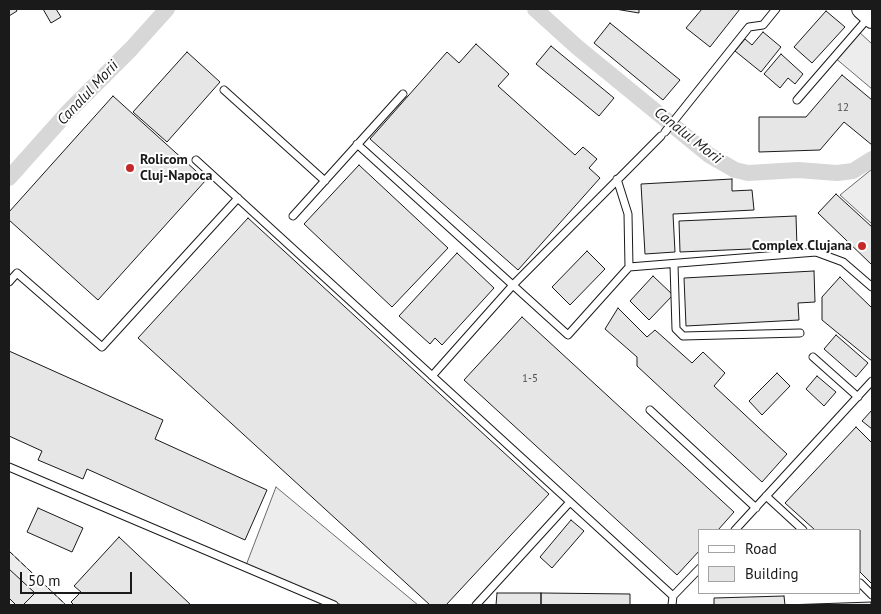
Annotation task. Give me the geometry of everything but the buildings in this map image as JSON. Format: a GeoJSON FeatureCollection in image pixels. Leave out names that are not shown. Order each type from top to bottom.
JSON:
{"type":"FeatureCollection","features":[{"type":"Feature","properties":{"kind":"lane"},"geometry":{"type":"LineString","coordinates":[[432,376],[513,285],[663,134],[749,26],[763,25],[776,9]]}},
{"type":"Feature","properties":{"kind":"lane"},"geometry":{"type":"LineString","coordinates":[[797,100],[867,15]]}},
{"type":"Feature","properties":{"kind":"lane"},"geometry":{"type":"LineString","coordinates":[[224,90],[325,181]]}},
{"type":"Feature","properties":{"kind":"lane"},"geometry":{"type":"LineString","coordinates":[[293,216],[403,94]]}},
{"type":"Feature","properties":{"kind":"lane"},"geometry":{"type":"LineString","coordinates":[[357,144],[568,335],[629,267],[628,214],[617,179]]}},
{"type":"Feature","properties":{"kind":"lane"},"geometry":{"type":"LineString","coordinates":[[196,160],[673,596]]}},
{"type":"Feature","properties":{"kind":"lane"},"geometry":{"type":"LineString","coordinates":[[9,282],[17,273],[102,347],[238,198]]}},
{"type":"Feature","properties":{"kind":"lane"},"geometry":{"type":"LineString","coordinates":[[629,267],[674,265],[816,252],[843,262],[872,287]]}},
{"type":"Feature","properties":{"kind":"lane"},"geometry":{"type":"LineString","coordinates":[[674,265],[676,329],[684,336],[800,333]]}},
{"type":"Feature","properties":{"kind":"lane"},"geometry":{"type":"LineString","coordinates":[[813,358],[858,397]]}},
{"type":"Feature","properties":{"kind":"lane"},"geometry":{"type":"LineString","coordinates":[[736,529],[872,381]]}},
{"type":"Feature","properties":{"kind":"lane"},"geometry":{"type":"LineString","coordinates":[[650,410],[756,508]]}},
{"type":"Feature","properties":{"kind":"lane"},"geometry":{"type":"LineString","coordinates":[[9,467],[334,605]]}},
{"type":"Feature","properties":{"kind":"lane"},"geometry":{"type":"LineString","coordinates":[[766,496],[802,529]]}},
{"type":"Feature","properties":{"kind":"lane"},"geometry":{"type":"LineString","coordinates":[[476,605],[570,502]]}},
{"type":"Feature","properties":{"kind":"lane"},"geometry":{"type":"LineString","coordinates":[[672,605],[673,596],[698,570]]}},
{"type":"Feature","properties":{"kind":"lane"},"geometry":{"type":"LineString","coordinates":[[861,584],[872,595]]}},
{"type":"Feature","properties":{"kind":"shaded area"},"geometry":{"type":"Polygon","coordinates":[[[857,30],[872,44],[872,89],[834,57],[857,30]]]}},
{"type":"Feature","properties":{"kind":"shaded area"},"geometry":{"type":"Polygon","coordinates":[[[872,169],[872,224],[840,195],[872,169]]]}},
{"type":"Feature","properties":{"kind":"shaded area"},"geometry":{"type":"Polygon","coordinates":[[[276,487],[418,605],[342,605],[245,568],[276,487]]]}},
{"type":"Feature","properties":{"kind":"shaded area"},"geometry":{"type":"Polygon","coordinates":[[[9,551],[66,605],[9,605],[9,551]]]}},
{"type":"Feature","properties":{"kind":"waterway","name":"Canalul Morii"},"geometry":{"type":"LineString","coordinates":[[9,178],[67,113],[131,49],[167,9]]}},
{"type":"Feature","properties":{"kind":"waterway","name":"Canalul Morii"},"geometry":{"type":"LineString","coordinates":[[535,9],[577,47],[709,155],[735,170],[748,173],[798,170],[837,173],[853,171],[872,159]]}},
{"type":"Feature","properties":{"kind":"fence"},"geometry":{"type":"LineString","coordinates":[[9,551],[66,605]]}},
{"type":"Feature","properties":{"kind":"place","name":"Rolicom Cluj-Napoca"},"geometry":{"type":"Point","coordinates":[130,168]}},
{"type":"Feature","properties":{"kind":"place","name":"Complex Clujana"},"geometry":{"type":"Point","coordinates":[862,246]}}]}
